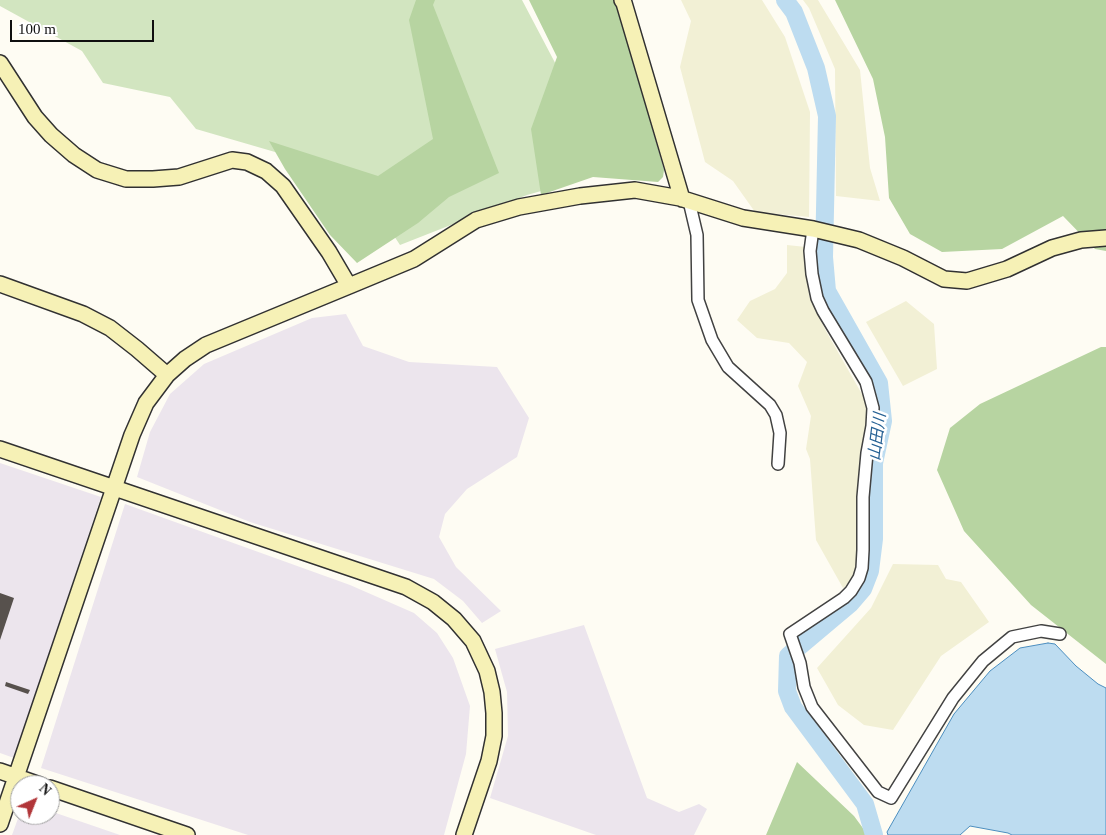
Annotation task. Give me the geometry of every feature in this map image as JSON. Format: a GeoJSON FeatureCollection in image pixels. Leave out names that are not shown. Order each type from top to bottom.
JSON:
{"type":"FeatureCollection","features":[{"type":"Feature","properties":{"kind":"street"},"geometry":{"type":"LineString","coordinates":[[622,0],[697,235],[698,300],[712,340],[728,367],[770,405],[776,416],[780,433],[778,464]]}},
{"type":"Feature","properties":{"kind":"street"},"geometry":{"type":"LineString","coordinates":[[0,63],[35,117],[51,135],[74,156],[97,170],[126,179],[153,179],[179,177],[232,160],[247,162],[266,171],[283,186],[329,252],[349,286]]}},
{"type":"Feature","properties":{"kind":"street"},"geometry":{"type":"LineString","coordinates":[[17,775],[132,435],[146,403],[168,374],[206,346],[414,259],[476,220],[519,207],[580,196],[635,190],[685,200],[742,218],[813,229],[858,240],[904,258],[944,280],[967,281],[1007,269],[1052,248],[1082,240],[1106,238]]}},
{"type":"Feature","properties":{"kind":"street"},"geometry":{"type":"LineString","coordinates":[[813,229],[810,251],[817,298],[866,382],[873,408],[863,497],[863,550],[862,568],[859,578],[844,598],[790,634],[800,663],[804,687],[812,707],[878,792],[891,798],[953,698],[983,661],[1012,638],[1041,631],[1060,634]]}},
{"type":"Feature","properties":{"kind":"street"},"geometry":{"type":"LineString","coordinates":[[0,284],[56,303],[110,328],[168,374]]}},
{"type":"Feature","properties":{"kind":"street"},"geometry":{"type":"LineString","coordinates":[[0,449],[406,587],[434,602],[454,619],[473,641],[487,671],[492,692],[494,736],[489,761],[464,835]]}},
{"type":"Feature","properties":{"kind":"street"},"geometry":{"type":"LineString","coordinates":[[60,791],[187,835]]}},
{"type":"Feature","properties":{"kind":"street"},"geometry":{"type":"LineString","coordinates":[[0,824],[10,795]]}},
{"type":"Feature","properties":{"kind":"shaded area"},"geometry":{"type":"Polygon","coordinates":[[[681,0],[762,0],[785,37],[810,112],[809,217],[755,212],[733,181],[705,162],[680,67],[691,21],[681,0]]]}},
{"type":"Feature","properties":{"kind":"shaded area"},"geometry":{"type":"Polygon","coordinates":[[[803,0],[818,0],[860,70],[870,168],[880,201],[836,196],[835,69],[809,8],[803,0]]]}},
{"type":"Feature","properties":{"kind":"shaded area"},"geometry":{"type":"Polygon","coordinates":[[[787,245],[806,247],[809,296],[826,331],[867,403],[868,422],[857,506],[857,566],[853,581],[843,588],[816,540],[810,459],[806,449],[811,416],[798,386],[807,362],[789,343],[757,338],[737,320],[750,301],[775,289],[787,273],[787,245]]]}},
{"type":"Feature","properties":{"kind":"shaded area"},"geometry":{"type":"Polygon","coordinates":[[[906,301],[934,324],[937,369],[903,386],[866,322],[906,301]]]}},
{"type":"Feature","properties":{"kind":"shaded area"},"geometry":{"type":"Polygon","coordinates":[[[346,314],[363,346],[409,362],[497,367],[529,418],[517,457],[467,489],[445,514],[439,537],[456,567],[501,611],[482,623],[463,601],[434,579],[250,522],[137,477],[150,432],[170,394],[204,364],[312,318],[346,314]]]}},
{"type":"Feature","properties":{"kind":"shaded area"},"geometry":{"type":"Polygon","coordinates":[[[0,463],[101,497],[14,758],[0,753],[0,463]]]}},
{"type":"Feature","properties":{"kind":"shaded area"},"geometry":{"type":"Polygon","coordinates":[[[125,504],[350,585],[414,613],[437,633],[453,658],[470,706],[466,754],[444,835],[248,835],[41,768],[125,504]]]}},
{"type":"Feature","properties":{"kind":"shaded area"},"geometry":{"type":"Polygon","coordinates":[[[893,564],[938,565],[946,579],[961,582],[989,622],[941,656],[893,730],[864,725],[838,705],[817,668],[871,608],[893,564]]]}},
{"type":"Feature","properties":{"kind":"shaded area"},"geometry":{"type":"Polygon","coordinates":[[[584,625],[647,798],[679,812],[699,804],[707,809],[694,835],[596,835],[490,798],[508,736],[507,692],[495,649],[584,625]]]}},
{"type":"Feature","properties":{"kind":"shaded area"},"geometry":{"type":"Polygon","coordinates":[[[60,814],[120,835],[12,835],[16,825],[60,825],[60,814]]]}},
{"type":"Feature","properties":{"kind":"green space"},"geometry":{"type":"Polygon","coordinates":[[[0,0],[522,0],[612,171],[527,195],[400,245],[354,175],[196,129],[170,97],[103,83],[82,51],[0,6],[0,0]]]}},
{"type":"Feature","properties":{"kind":"green space"},"geometry":{"type":"Polygon","coordinates":[[[416,0],[435,0],[433,5],[499,173],[449,197],[418,223],[357,263],[330,235],[285,169],[269,141],[378,176],[433,139],[409,20],[416,0]]]}},
{"type":"Feature","properties":{"kind":"green space"},"geometry":{"type":"Polygon","coordinates":[[[529,0],[613,0],[617,4],[664,170],[663,177],[658,182],[593,177],[541,195],[531,129],[557,57],[529,0]]]}},
{"type":"Feature","properties":{"kind":"green space"},"geometry":{"type":"Polygon","coordinates":[[[835,0],[1106,0],[1106,251],[1095,249],[1063,216],[1002,249],[942,252],[910,234],[889,198],[885,137],[873,79],[835,0]]]}},
{"type":"Feature","properties":{"kind":"green space"},"geometry":{"type":"Polygon","coordinates":[[[1101,347],[1106,347],[1106,664],[1031,605],[964,531],[937,470],[950,428],[980,404],[1101,347]]]}},
{"type":"Feature","properties":{"kind":"green space"},"geometry":{"type":"Polygon","coordinates":[[[797,762],[854,816],[868,835],[766,835],[797,762]]]}},
{"type":"Feature","properties":{"kind":"water"},"geometry":{"type":"Polygon","coordinates":[[[1048,643],[1055,644],[1076,666],[1098,684],[1106,688],[1106,835],[1012,835],[970,826],[960,835],[888,835],[887,832],[954,714],[990,671],[1020,648],[1048,643]]]}},
{"type":"Feature","properties":{"kind":"building"},"geometry":{"type":"Polygon","coordinates":[[[0,593],[14,598],[0,640],[0,593]]]}},
{"type":"Feature","properties":{"kind":"building"},"geometry":{"type":"Polygon","coordinates":[[[6,682],[30,690],[28,694],[5,686],[6,682]]]}},
{"type":"Feature","properties":{"kind":"waterway","name":"山田川"},"geometry":{"type":"LineString","coordinates":[[785,0],[794,12],[816,68],[827,116],[824,257],[827,291],[879,383],[883,421],[874,463],[874,539],[870,571],[863,589],[851,603],[788,656],[787,691],[793,707],[865,804],[874,835]]}}]}
